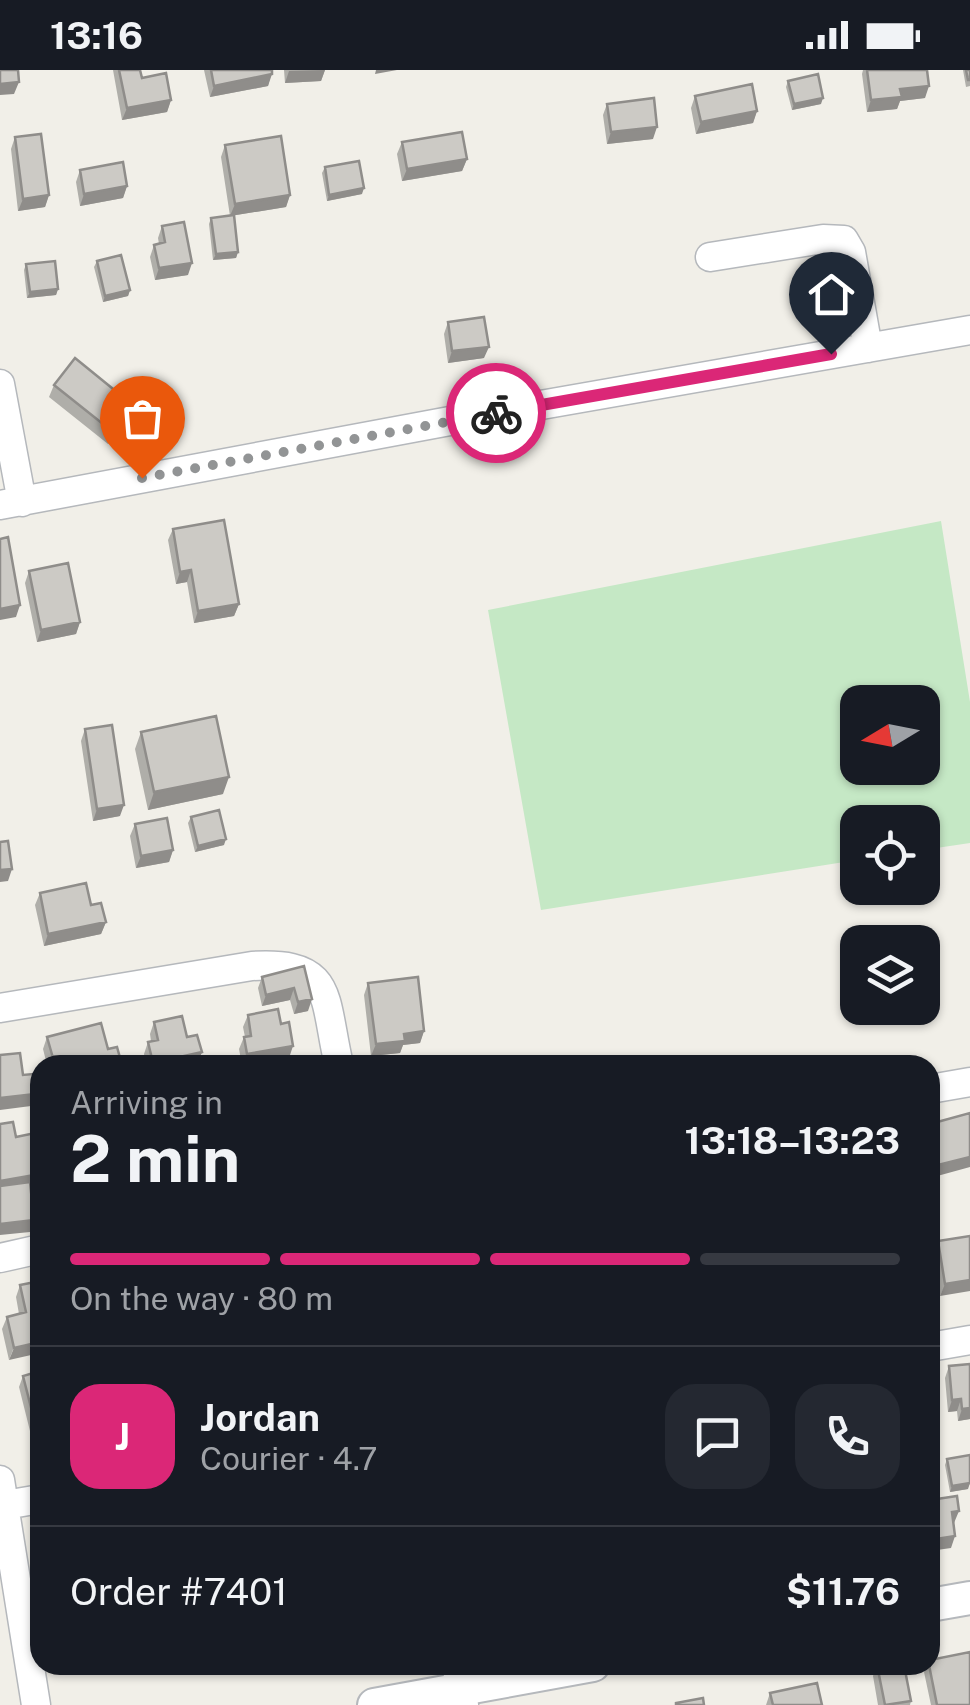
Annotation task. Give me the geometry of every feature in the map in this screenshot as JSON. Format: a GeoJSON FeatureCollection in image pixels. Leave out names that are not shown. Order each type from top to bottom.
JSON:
{"type":"FeatureCollection","features":[{"type":"Feature","properties":{"kind":"street"},"geometry":{"type":"LineString","coordinates":[[710,257],[844,240],[851,252],[868,348]]}},
{"type":"Feature","properties":{"kind":"street"},"geometry":{"type":"LineString","coordinates":[[0,384],[11,503],[970,330]]}},
{"type":"Feature","properties":{"kind":"street"},"geometry":{"type":"LineString","coordinates":[[0,1008],[283,964],[304,968],[318,979],[337,1055]]}},
{"type":"Feature","properties":{"kind":"street"},"geometry":{"type":"LineString","coordinates":[[940,1088],[970,1082]]}},
{"type":"Feature","properties":{"kind":"street"},"geometry":{"type":"LineString","coordinates":[[0,1258],[30,1251]]}},
{"type":"Feature","properties":{"kind":"street"},"geometry":{"type":"LineString","coordinates":[[940,1345],[970,1340]]}},
{"type":"Feature","properties":{"kind":"street"},"geometry":{"type":"LineString","coordinates":[[30,1497],[2,1492],[30,1667]]}},
{"type":"Feature","properties":{"kind":"street"},"geometry":{"type":"LineString","coordinates":[[940,1603],[970,1598]]}},
{"type":"Feature","properties":{"kind":"street"},"geometry":{"type":"LineString","coordinates":[[31,1675],[36,1705]]}},
{"type":"Feature","properties":{"kind":"street"},"geometry":{"type":"LineString","coordinates":[[374,1705],[530,1675]]}},
{"type":"Feature","properties":{"kind":"green space"},"geometry":{"type":"Polygon","coordinates":[[[941,521],[970,702],[970,843],[940,847],[940,805],[840,805],[840,863],[541,910],[488,610],[941,521]]]}},
{"type":"Feature","properties":{"kind":"building"},"geometry":{"type":"Polygon","coordinates":[[[0,70],[18,70],[19,82],[0,84],[0,70]]]}},
{"type":"Feature","properties":{"kind":"building"},"geometry":{"type":"Polygon","coordinates":[[[119,70],[140,70],[142,78],[166,73],[171,100],[127,108],[119,70]]]}},
{"type":"Feature","properties":{"kind":"building"},"geometry":{"type":"Polygon","coordinates":[[[211,70],[272,70],[272,74],[214,86],[211,70]]]}},
{"type":"Feature","properties":{"kind":"building"},"geometry":{"type":"Polygon","coordinates":[[[867,70],[927,70],[929,86],[900,89],[902,97],[871,100],[867,70]]]}},
{"type":"Feature","properties":{"kind":"building"},"geometry":{"type":"Polygon","coordinates":[[[818,74],[823,98],[794,104],[788,81],[818,74]]]}},
{"type":"Feature","properties":{"kind":"building"},"geometry":{"type":"Polygon","coordinates":[[[752,84],[757,111],[701,122],[695,96],[752,84]]]}},
{"type":"Feature","properties":{"kind":"building"},"geometry":{"type":"Polygon","coordinates":[[[654,98],[657,127],[611,132],[607,104],[654,98]]]}},
{"type":"Feature","properties":{"kind":"building"},"geometry":{"type":"Polygon","coordinates":[[[462,132],[467,159],[407,169],[402,142],[462,132]]]}},
{"type":"Feature","properties":{"kind":"building"},"geometry":{"type":"Polygon","coordinates":[[[41,134],[49,195],[23,199],[15,137],[41,134]]]}},
{"type":"Feature","properties":{"kind":"building"},"geometry":{"type":"Polygon","coordinates":[[[281,136],[290,195],[235,204],[225,145],[281,136]]]}},
{"type":"Feature","properties":{"kind":"building"},"geometry":{"type":"Polygon","coordinates":[[[359,161],[364,188],[329,195],[325,167],[359,161]]]}},
{"type":"Feature","properties":{"kind":"building"},"geometry":{"type":"Polygon","coordinates":[[[123,162],[127,186],[84,194],[80,170],[123,162]]]}},
{"type":"Feature","properties":{"kind":"building"},"geometry":{"type":"Polygon","coordinates":[[[234,215],[238,252],[216,254],[211,218],[234,215]]]}},
{"type":"Feature","properties":{"kind":"building"},"geometry":{"type":"Polygon","coordinates":[[[184,222],[192,263],[159,268],[154,245],[165,242],[162,226],[184,222]]]}},
{"type":"Feature","properties":{"kind":"building"},"geometry":{"type":"Polygon","coordinates":[[[121,255],[130,290],[105,296],[97,261],[121,255]]]}},
{"type":"Feature","properties":{"kind":"building"},"geometry":{"type":"Polygon","coordinates":[[[55,261],[58,289],[30,292],[26,264],[55,261]]]}},
{"type":"Feature","properties":{"kind":"building"},"geometry":{"type":"Polygon","coordinates":[[[484,317],[489,347],[452,351],[448,322],[484,317]]]}},
{"type":"Feature","properties":{"kind":"building"},"geometry":{"type":"Polygon","coordinates":[[[75,358],[134,406],[113,432],[54,385],[75,358]]]}},
{"type":"Feature","properties":{"kind":"building"},"geometry":{"type":"Polygon","coordinates":[[[224,520],[239,604],[198,611],[191,570],[180,572],[173,529],[224,520]]]}},
{"type":"Feature","properties":{"kind":"building"},"geometry":{"type":"Polygon","coordinates":[[[8,537],[20,605],[0,609],[0,539],[8,537]]]}},
{"type":"Feature","properties":{"kind":"building"},"geometry":{"type":"Polygon","coordinates":[[[68,563],[80,622],[41,630],[29,571],[68,563]]]}},
{"type":"Feature","properties":{"kind":"building"},"geometry":{"type":"Polygon","coordinates":[[[216,716],[229,777],[154,792],[141,732],[216,716]]]}},
{"type":"Feature","properties":{"kind":"building"},"geometry":{"type":"Polygon","coordinates":[[[112,725],[124,805],[97,809],[85,729],[112,725]]]}},
{"type":"Feature","properties":{"kind":"building"},"geometry":{"type":"Polygon","coordinates":[[[219,810],[226,839],[198,846],[191,817],[219,810]]]}},
{"type":"Feature","properties":{"kind":"building"},"geometry":{"type":"Polygon","coordinates":[[[167,818],[173,850],[141,856],[135,824],[167,818]]]}},
{"type":"Feature","properties":{"kind":"building"},"geometry":{"type":"Polygon","coordinates":[[[8,841],[12,869],[0,870],[0,842],[8,841]]]}},
{"type":"Feature","properties":{"kind":"building"},"geometry":{"type":"Polygon","coordinates":[[[86,883],[91,905],[101,903],[106,922],[48,934],[40,893],[86,883]]]}},
{"type":"Feature","properties":{"kind":"building"},"geometry":{"type":"Polygon","coordinates":[[[304,966],[312,999],[298,1002],[294,988],[266,995],[262,977],[304,966]]]}},
{"type":"Feature","properties":{"kind":"building"},"geometry":{"type":"Polygon","coordinates":[[[418,977],[424,1031],[404,1034],[405,1041],[376,1044],[368,983],[418,977]]]}},
{"type":"Feature","properties":{"kind":"building"},"geometry":{"type":"Polygon","coordinates":[[[278,1009],[281,1024],[289,1022],[293,1046],[247,1054],[244,1037],[251,1036],[248,1015],[278,1009]]]}},
{"type":"Feature","properties":{"kind":"building"},"geometry":{"type":"Polygon","coordinates":[[[182,1016],[187,1037],[197,1035],[202,1052],[151,1055],[148,1042],[158,1040],[154,1022],[182,1016]]]}},
{"type":"Feature","properties":{"kind":"building"},"geometry":{"type":"Polygon","coordinates":[[[101,1023],[108,1049],[117,1047],[119,1055],[52,1055],[47,1037],[101,1023]]]}},
{"type":"Feature","properties":{"kind":"building"},"geometry":{"type":"Polygon","coordinates":[[[20,1053],[23,1075],[30,1074],[30,1095],[0,1098],[0,1055],[20,1053]]]}},
{"type":"Feature","properties":{"kind":"building"},"geometry":{"type":"Polygon","coordinates":[[[970,1113],[970,1157],[940,1164],[940,1121],[970,1113]]]}},
{"type":"Feature","properties":{"kind":"building"},"geometry":{"type":"Polygon","coordinates":[[[13,1122],[16,1137],[30,1134],[30,1176],[0,1181],[0,1124],[13,1122]]]}},
{"type":"Feature","properties":{"kind":"building"},"geometry":{"type":"Polygon","coordinates":[[[30,1182],[30,1220],[0,1224],[0,1186],[30,1182]]]}},
{"type":"Feature","properties":{"kind":"building"},"geometry":{"type":"Polygon","coordinates":[[[970,1236],[970,1280],[945,1284],[940,1241],[970,1236]]]}},
{"type":"Feature","properties":{"kind":"building"},"geometry":{"type":"Polygon","coordinates":[[[30,1283],[30,1344],[14,1348],[7,1317],[26,1312],[20,1285],[30,1283]]]}},
{"type":"Feature","properties":{"kind":"building"},"geometry":{"type":"Polygon","coordinates":[[[970,1364],[970,1408],[962,1409],[961,1399],[952,1400],[949,1366],[970,1364]]]}},
{"type":"Feature","properties":{"kind":"building"},"geometry":{"type":"Polygon","coordinates":[[[30,1374],[30,1403],[23,1376],[30,1374]]]}},
{"type":"Feature","properties":{"kind":"building"},"geometry":{"type":"Polygon","coordinates":[[[970,1455],[970,1483],[952,1486],[947,1459],[970,1455]]]}},
{"type":"Feature","properties":{"kind":"building"},"geometry":{"type":"Polygon","coordinates":[[[957,1496],[959,1511],[952,1512],[955,1536],[940,1538],[940,1499],[957,1496]]]}},
{"type":"Feature","properties":{"kind":"building"},"geometry":{"type":"Polygon","coordinates":[[[970,1652],[970,1705],[937,1705],[931,1675],[940,1675],[940,1658],[970,1652]]]}},
{"type":"Feature","properties":{"kind":"building"},"geometry":{"type":"Polygon","coordinates":[[[879,1675],[906,1675],[911,1701],[885,1705],[879,1675]]]}},
{"type":"Feature","properties":{"kind":"building"},"geometry":{"type":"Polygon","coordinates":[[[817,1683],[822,1705],[773,1705],[770,1693],[817,1683]]]}},
{"type":"Feature","properties":{"kind":"building"},"geometry":{"type":"Polygon","coordinates":[[[703,1698],[704,1705],[676,1705],[676,1703],[703,1698]]]}},
{"type":"Feature","properties":{"kind":"way so far"},"geometry":{"type":"LineString","coordinates":[[142,478],[496,413]]}},
{"type":"Feature","properties":{"kind":"route"},"geometry":{"type":"LineString","coordinates":[[496,413],[831,354]]}}]}
